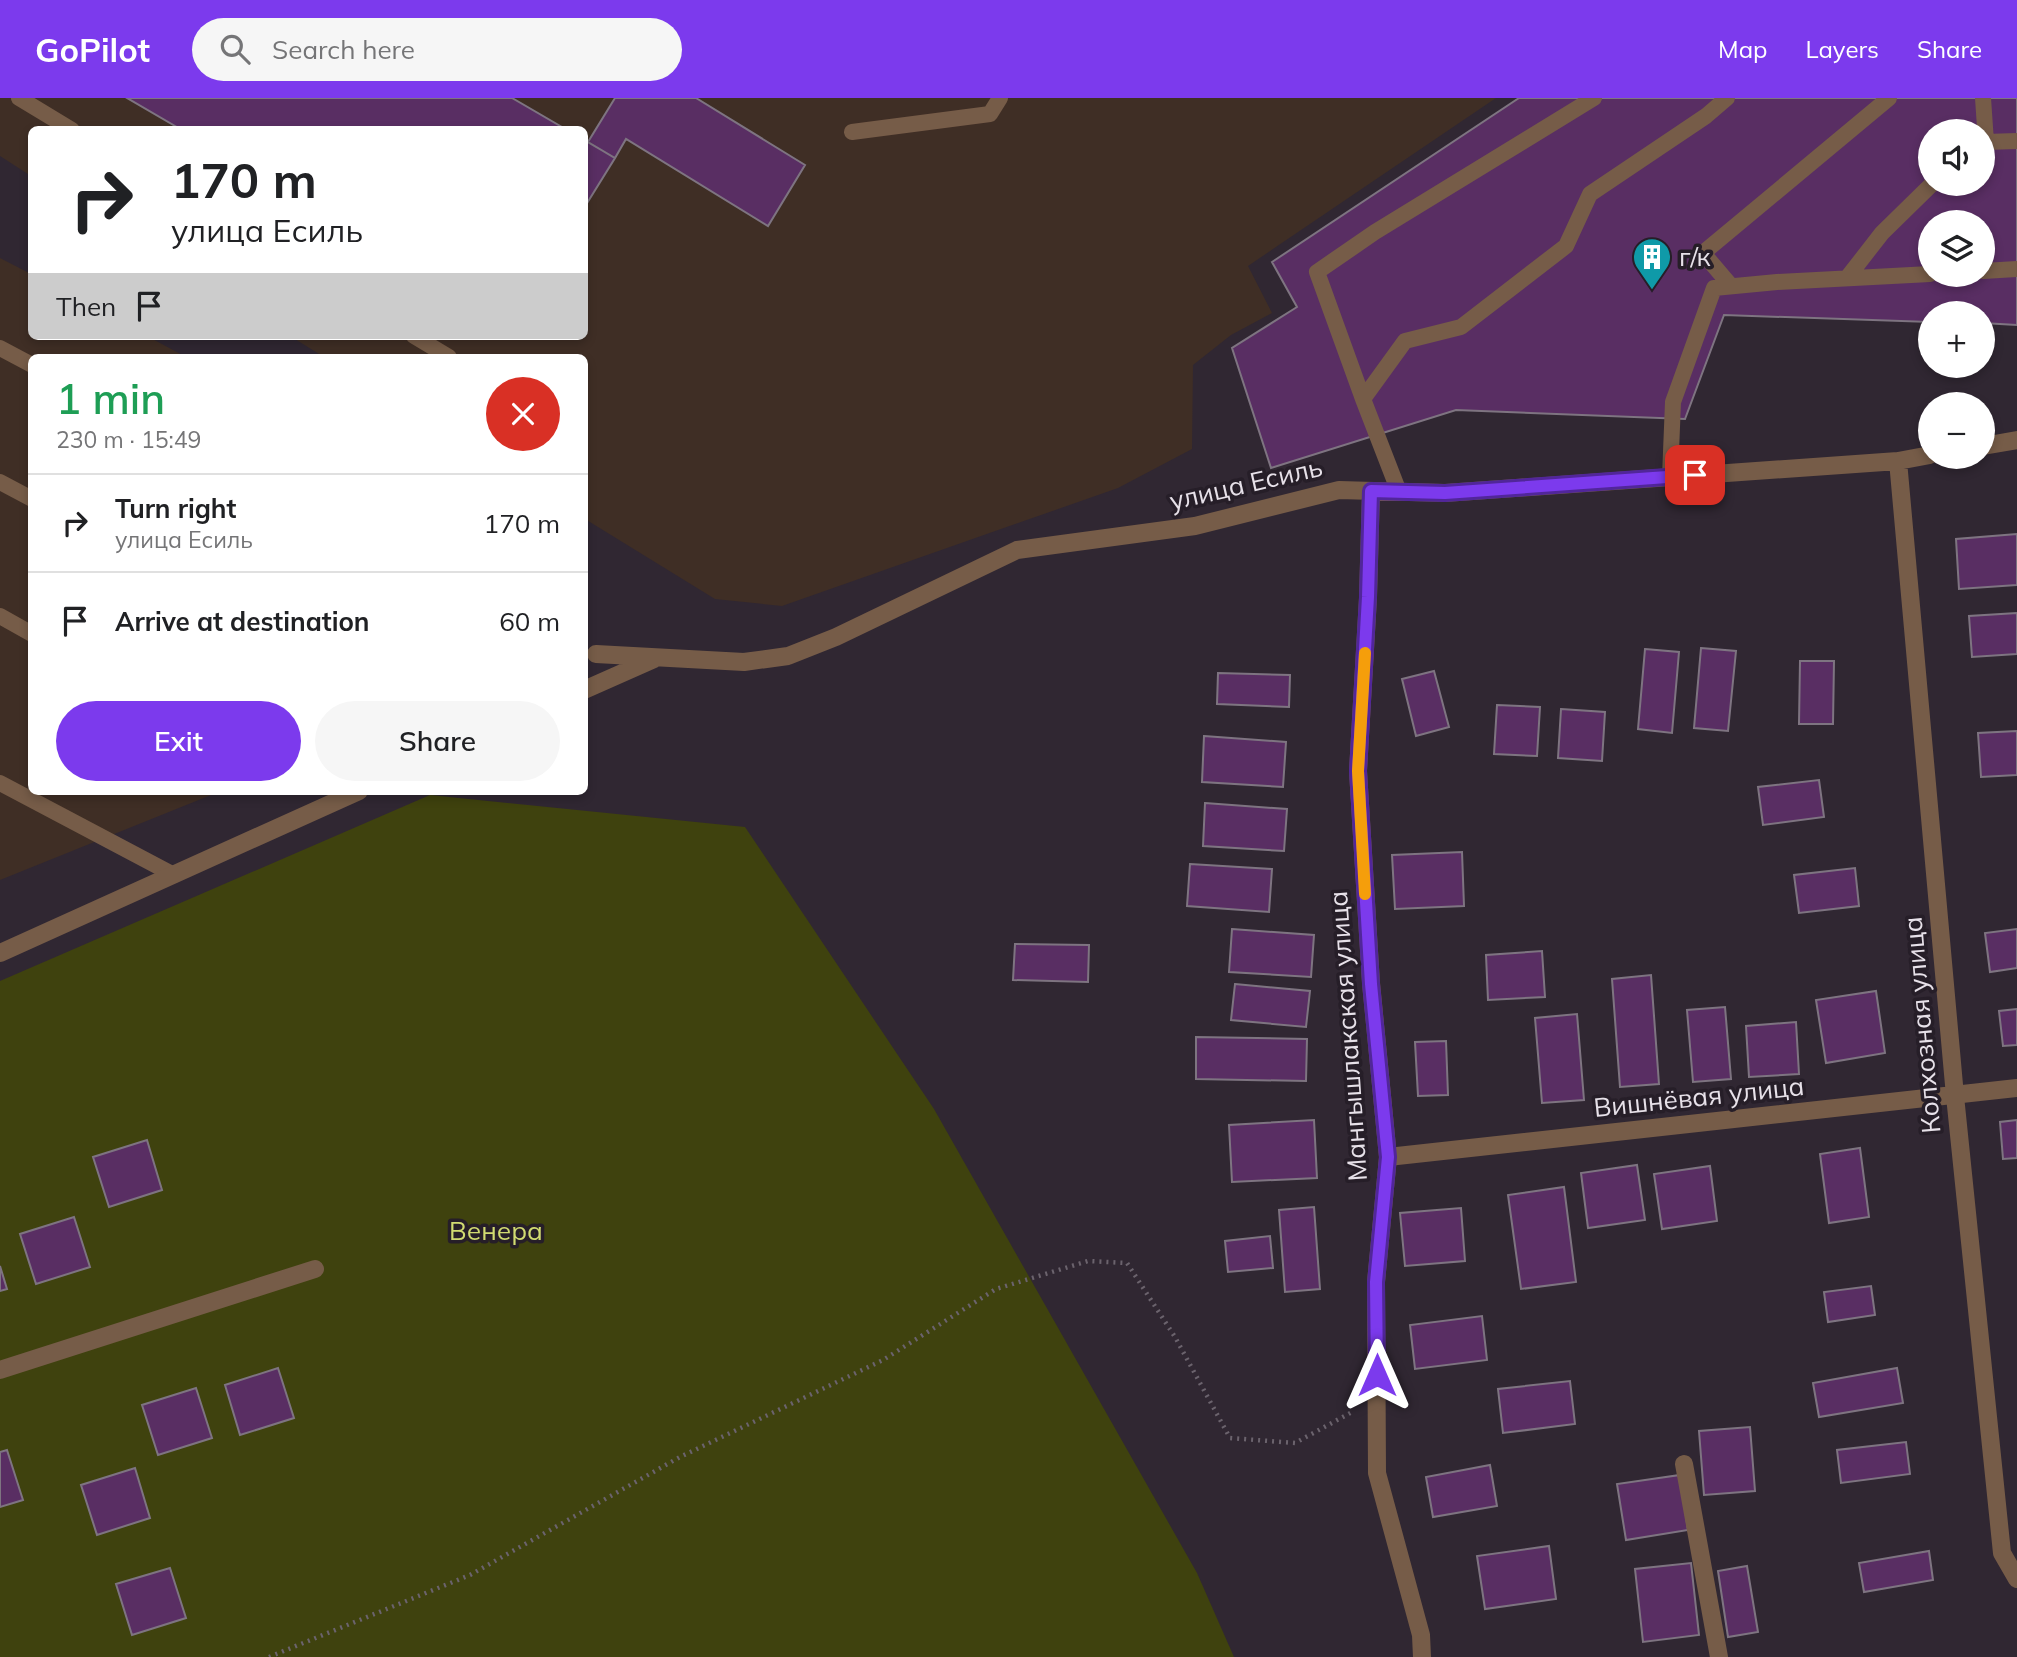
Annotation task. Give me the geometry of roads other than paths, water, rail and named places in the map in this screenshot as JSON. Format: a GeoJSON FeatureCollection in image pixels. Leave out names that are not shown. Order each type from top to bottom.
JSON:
{"type":"FeatureCollection","features":[{"type":"Feature","properties":{"kind":"street"},"geometry":{"type":"LineString","coordinates":[[1995,444],[2017,440]]}},
{"type":"Feature","properties":{"kind":"street","name":"улица Есиль"},"geometry":{"type":"LineString","coordinates":[[590,653],[744,662],[788,656],[1017,550],[1195,526],[1339,490],[1445,493],[1898,461],[1918,457]]}},
{"type":"Feature","properties":{"kind":"street","name":"Колхозная улица"},"geometry":{"type":"LineString","coordinates":[[1898,461],[1955,1096],[2002,1553],[2017,1579]]}},
{"type":"Feature","properties":{"kind":"street","name":"Мангышлакская улица"},"geometry":{"type":"LineString","coordinates":[[1371,491],[1358,771],[1371,984],[1388,1157],[1376,1282],[1377,1473],[1421,1635],[1423,1657]]}},
{"type":"Feature","properties":{"kind":"street"},"geometry":{"type":"LineString","coordinates":[[588,688],[658,657]]}},
{"type":"Feature","properties":{"kind":"street"},"geometry":{"type":"LineString","coordinates":[[0,953],[350,795]]}},
{"type":"Feature","properties":{"kind":"street","name":"Вишнёвая улица"},"geometry":{"type":"LineString","coordinates":[[1388,1157],[2017,1088]]}},
{"type":"Feature","properties":{"kind":"street"},"geometry":{"type":"LineString","coordinates":[[0,1370],[316,1269]]}},
{"type":"Feature","properties":{"kind":"street"},"geometry":{"type":"LineString","coordinates":[[1684,1464],[1719,1657]]}},
{"type":"Feature","properties":{"kind":"lane"},"geometry":{"type":"LineString","coordinates":[[19,98],[65,126]]}},
{"type":"Feature","properties":{"kind":"lane"},"geometry":{"type":"LineString","coordinates":[[852,132],[990,114],[1000,98]]}},
{"type":"Feature","properties":{"kind":"lane"},"geometry":{"type":"LineString","coordinates":[[1399,492],[1317,272],[1375,232],[1594,98]]}},
{"type":"Feature","properties":{"kind":"lane"},"geometry":{"type":"LineString","coordinates":[[1363,399],[1405,341],[1461,327],[1566,246],[1590,194],[1706,116],[1727,98]]}},
{"type":"Feature","properties":{"kind":"lane"},"geometry":{"type":"LineString","coordinates":[[1731,286],[1703,253],[1889,98]]}},
{"type":"Feature","properties":{"kind":"lane"},"geometry":{"type":"LineString","coordinates":[[1983,98],[1983,119]]}},
{"type":"Feature","properties":{"kind":"lane"},"geometry":{"type":"LineString","coordinates":[[1995,143],[2017,141]]}},
{"type":"Feature","properties":{"kind":"lane"},"geometry":{"type":"LineString","coordinates":[[1847,278],[1882,233],[1920,196]]}},
{"type":"Feature","properties":{"kind":"lane"},"geometry":{"type":"LineString","coordinates":[[1995,271],[2017,270]]}},
{"type":"Feature","properties":{"kind":"lane"},"geometry":{"type":"LineString","coordinates":[[1670,477],[1673,402],[1714,288],[1918,275]]}},
{"type":"Feature","properties":{"kind":"lane"},"geometry":{"type":"LineString","coordinates":[[421,340],[444,354]]}},
{"type":"Feature","properties":{"kind":"lane"},"geometry":{"type":"LineString","coordinates":[[0,348],[28,363]]}},
{"type":"Feature","properties":{"kind":"lane"},"geometry":{"type":"LineString","coordinates":[[0,482],[28,497]]}},
{"type":"Feature","properties":{"kind":"lane"},"geometry":{"type":"LineString","coordinates":[[0,616],[28,632]]}},
{"type":"Feature","properties":{"kind":"lane"},"geometry":{"type":"LineString","coordinates":[[0,783],[174,875]]}},
{"type":"Feature","properties":{"kind":"place","name":"г/к"},"geometry":{"type":"Point","coordinates":[1652,291]}},
{"type":"Feature","properties":{"kind":"park label","name":"Венера"},"geometry":{"type":"Point","coordinates":[496,1231]}}]}
